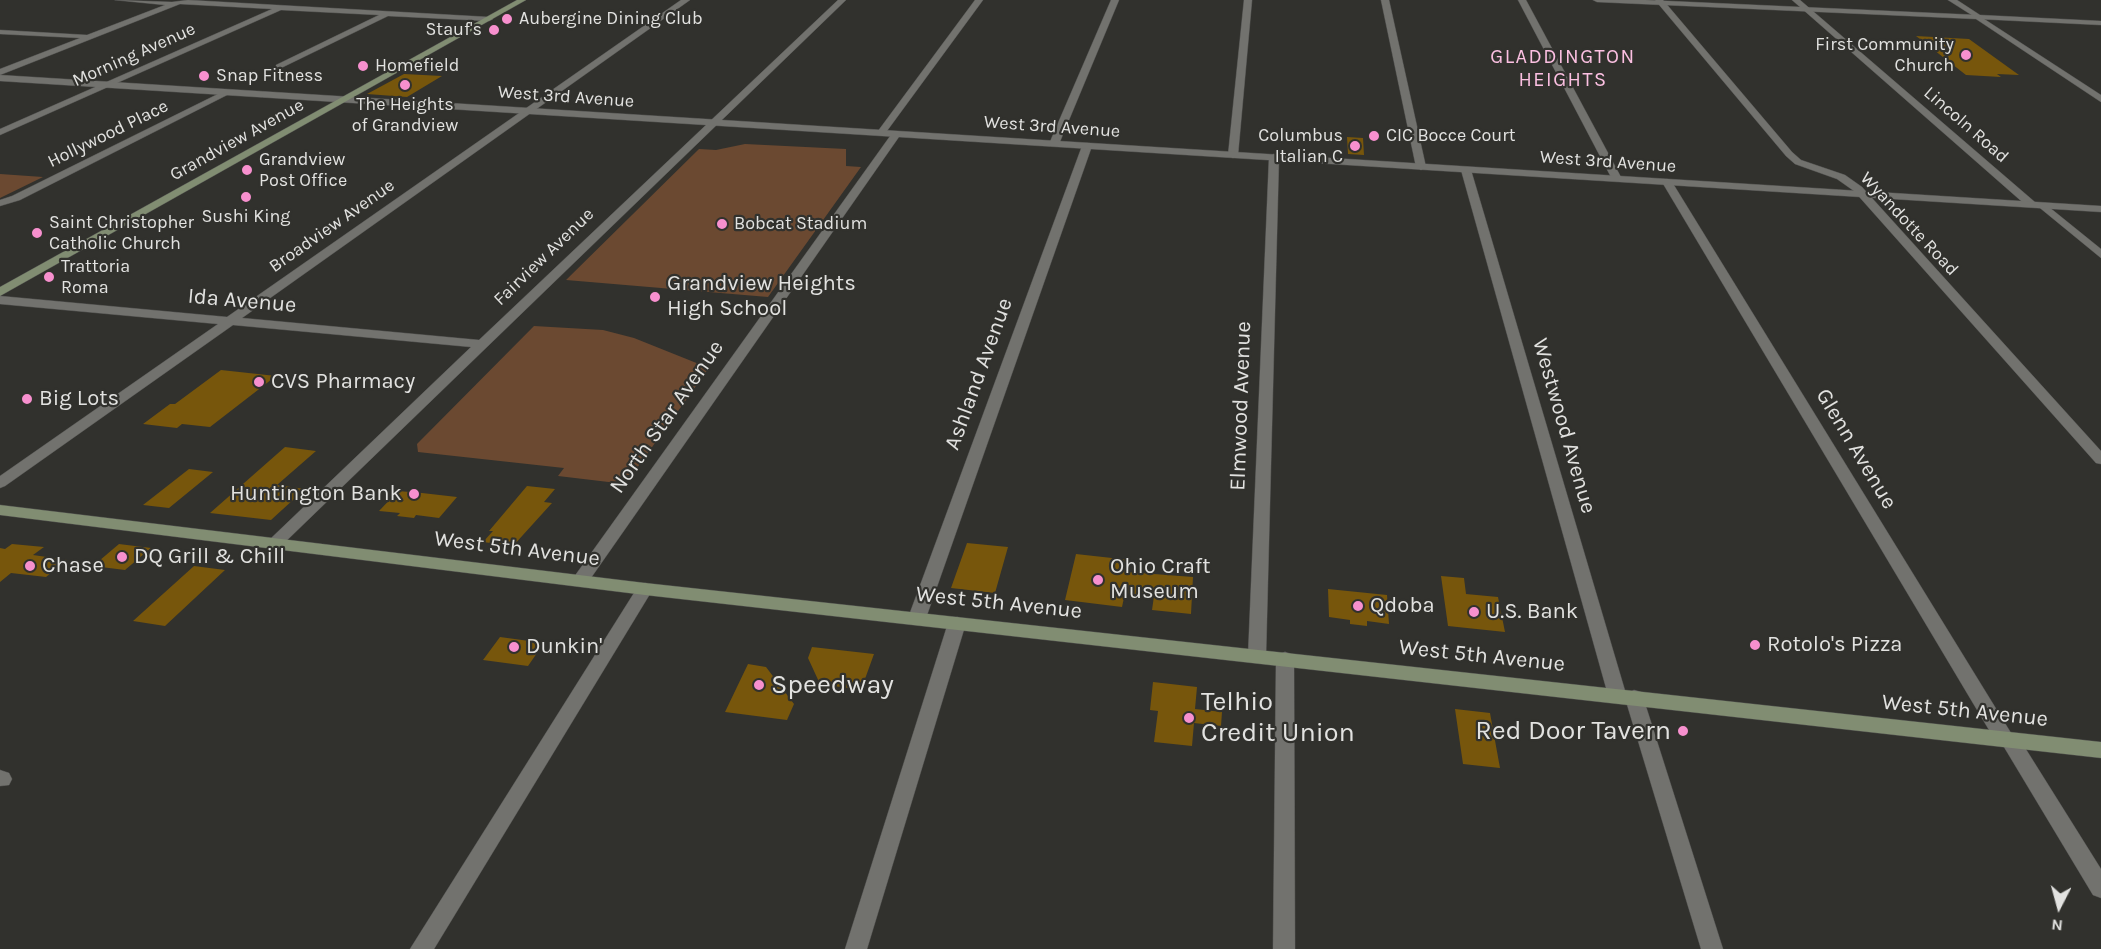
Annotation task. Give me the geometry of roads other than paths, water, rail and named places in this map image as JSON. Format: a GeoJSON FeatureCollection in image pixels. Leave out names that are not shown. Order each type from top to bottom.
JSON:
{"type":"FeatureCollection","features":[{"type":"Feature","properties":{"kind":"main road","name":"Grandview Avenue"},"geometry":{"type":"LineString","coordinates":[[0,292],[522,0]]}},
{"type":"Feature","properties":{"kind":"main road","name":"West 5th Avenue"},"geometry":{"type":"LineString","coordinates":[[0,510],[645,589],[2101,750]]}},
{"type":"Feature","properties":{"kind":"street"},"geometry":{"type":"LineString","coordinates":[[118,0],[489,19]]}},
{"type":"Feature","properties":{"kind":"street","name":"Broadview Avenue"},"geometry":{"type":"LineString","coordinates":[[0,483],[686,0]]}},
{"type":"Feature","properties":{"kind":"street","name":"Fairview Avenue"},"geometry":{"type":"LineString","coordinates":[[274,543],[842,0]]}},
{"type":"Feature","properties":{"kind":"street"},"geometry":{"type":"LineString","coordinates":[[881,133],[979,0]]}},
{"type":"Feature","properties":{"kind":"street"},"geometry":{"type":"LineString","coordinates":[[1054,144],[1114,0]]}},
{"type":"Feature","properties":{"kind":"street"},"geometry":{"type":"LineString","coordinates":[[1233,155],[1248,0]]}},
{"type":"Feature","properties":{"kind":"street"},"geometry":{"type":"LineString","coordinates":[[1385,0],[1421,167]]}},
{"type":"Feature","properties":{"kind":"street"},"geometry":{"type":"LineString","coordinates":[[1522,0],[1617,179]]}},
{"type":"Feature","properties":{"kind":"street"},"geometry":{"type":"LineString","coordinates":[[1598,0],[1660,1],[2101,23]]}},
{"type":"Feature","properties":{"kind":"street","name":"Lincoln Road"},"geometry":{"type":"LineString","coordinates":[[1796,0],[2038,205],[2101,255]]}},
{"type":"Feature","properties":{"kind":"street"},"geometry":{"type":"LineString","coordinates":[[1952,0],[2101,99]]}},
{"type":"Feature","properties":{"kind":"street","name":"Wyandotte Road"},"geometry":{"type":"LineString","coordinates":[[1660,1],[1798,162],[1841,177],[1863,194],[2101,460]]}},
{"type":"Feature","properties":{"kind":"street"},"geometry":{"type":"LineString","coordinates":[[0,72],[179,2]]}},
{"type":"Feature","properties":{"kind":"street"},"geometry":{"type":"LineString","coordinates":[[332,10],[346,4]]}},
{"type":"Feature","properties":{"kind":"street","name":"Morning Avenue"},"geometry":{"type":"LineString","coordinates":[[0,132],[282,8]]}},
{"type":"Feature","properties":{"kind":"street"},"geometry":{"type":"LineString","coordinates":[[279,67],[388,13]]}},
{"type":"Feature","properties":{"kind":"street"},"geometry":{"type":"LineString","coordinates":[[0,32],[90,37]]}},
{"type":"Feature","properties":{"kind":"street","name":"West 3rd Avenue"},"geometry":{"type":"LineString","coordinates":[[0,78],[2101,209]]}},
{"type":"Feature","properties":{"kind":"street","name":"Hollywood Place"},"geometry":{"type":"LineString","coordinates":[[0,203],[16,198],[229,92]]}},
{"type":"Feature","properties":{"kind":"street","name":"North Star Avenue"},"geometry":{"type":"LineString","coordinates":[[580,581],[896,134]]}},
{"type":"Feature","properties":{"kind":"street","name":"Ashland Avenue"},"geometry":{"type":"LineString","coordinates":[[917,618],[1087,146]]}},
{"type":"Feature","properties":{"kind":"street","name":"Elmwood Avenue"},"geometry":{"type":"LineString","coordinates":[[1257,656],[1274,157]]}},
{"type":"Feature","properties":{"kind":"street","name":"Westwood Avenue"},"geometry":{"type":"LineString","coordinates":[[1466,170],[1625,696],[1712,949]]}},
{"type":"Feature","properties":{"kind":"street","name":"Glenn Avenue"},"geometry":{"type":"LineString","coordinates":[[1667,182],[2007,740],[2101,888]]}},
{"type":"Feature","properties":{"kind":"street","name":"Ida Avenue"},"geometry":{"type":"LineString","coordinates":[[0,300],[480,344]]}},
{"type":"Feature","properties":{"kind":"street"},"geometry":{"type":"LineString","coordinates":[[421,949],[645,589]]}},
{"type":"Feature","properties":{"kind":"street"},"geometry":{"type":"LineString","coordinates":[[856,949],[957,623]]}},
{"type":"Feature","properties":{"kind":"street"},"geometry":{"type":"LineString","coordinates":[[1284,949],[1285,659]]}},
{"type":"Feature","properties":{"kind":"place","name":"Aubergine Dining Club"},"geometry":{"type":"Point","coordinates":[507,19]}},
{"type":"Feature","properties":{"kind":"place","name":"Stauf's"},"geometry":{"type":"Point","coordinates":[494,30]}},
{"type":"Feature","properties":{"kind":"place","name":"First Community Church"},"geometry":{"type":"Point","coordinates":[1966,55]}},
{"type":"Feature","properties":{"kind":"place","name":"Homefield"},"geometry":{"type":"Point","coordinates":[363,66]}},
{"type":"Feature","properties":{"kind":"place","name":"Snap Fitness"},"geometry":{"type":"Point","coordinates":[204,76]}},
{"type":"Feature","properties":{"kind":"place","name":"The Heights of Grandview"},"geometry":{"type":"Point","coordinates":[405,85]}},
{"type":"Feature","properties":{"kind":"place","name":"CIC Bocce Court"},"geometry":{"type":"Point","coordinates":[1374,136]}},
{"type":"Feature","properties":{"kind":"place","name":"Columbus Italian C"},"geometry":{"type":"Point","coordinates":[1355,146]}},
{"type":"Feature","properties":{"kind":"place","name":"Grandview Post Office"},"geometry":{"type":"Point","coordinates":[247,170]}},
{"type":"Feature","properties":{"kind":"place","name":"Sushi King"},"geometry":{"type":"Point","coordinates":[246,197]}},
{"type":"Feature","properties":{"kind":"place","name":"Bobcat Stadium"},"geometry":{"type":"Point","coordinates":[722,224]}},
{"type":"Feature","properties":{"kind":"place","name":"Saint Christopher Catholic Church"},"geometry":{"type":"Point","coordinates":[37,233]}},
{"type":"Feature","properties":{"kind":"place","name":"Trattoria Roma"},"geometry":{"type":"Point","coordinates":[49,277]}},
{"type":"Feature","properties":{"kind":"place","name":"Grandview Heights High School"},"geometry":{"type":"Point","coordinates":[655,297]}},
{"type":"Feature","properties":{"kind":"place","name":"CVS Pharmacy"},"geometry":{"type":"Point","coordinates":[259,382]}},
{"type":"Feature","properties":{"kind":"place","name":"Big Lots"},"geometry":{"type":"Point","coordinates":[27,399]}},
{"type":"Feature","properties":{"kind":"place","name":"Huntington Bank"},"geometry":{"type":"Point","coordinates":[414,494]}},
{"type":"Feature","properties":{"kind":"place","name":"DQ Grill & Chill"},"geometry":{"type":"Point","coordinates":[122,557]}},
{"type":"Feature","properties":{"kind":"place","name":"Chase"},"geometry":{"type":"Point","coordinates":[30,566]}},
{"type":"Feature","properties":{"kind":"place","name":"Ohio Craft Museum"},"geometry":{"type":"Point","coordinates":[1098,580]}},
{"type":"Feature","properties":{"kind":"place","name":"Qdoba"},"geometry":{"type":"Point","coordinates":[1358,606]}},
{"type":"Feature","properties":{"kind":"place","name":"U.S. Bank"},"geometry":{"type":"Point","coordinates":[1474,612]}},
{"type":"Feature","properties":{"kind":"place","name":"Rotolo's Pizza"},"geometry":{"type":"Point","coordinates":[1755,645]}},
{"type":"Feature","properties":{"kind":"place","name":"Dunkin'"},"geometry":{"type":"Point","coordinates":[514,647]}},
{"type":"Feature","properties":{"kind":"place","name":"Speedway"},"geometry":{"type":"Point","coordinates":[759,685]}},
{"type":"Feature","properties":{"kind":"place","name":"Telhio Credit Union"},"geometry":{"type":"Point","coordinates":[1189,718]}},
{"type":"Feature","properties":{"kind":"place","name":"Red Door Tavern"},"geometry":{"type":"Point","coordinates":[1683,731]}},
{"type":"Feature","properties":{"kind":"district","name":"GLADDINGTON HEIGHTS"},"geometry":{"type":"Point","coordinates":[1563,68]}}]}
